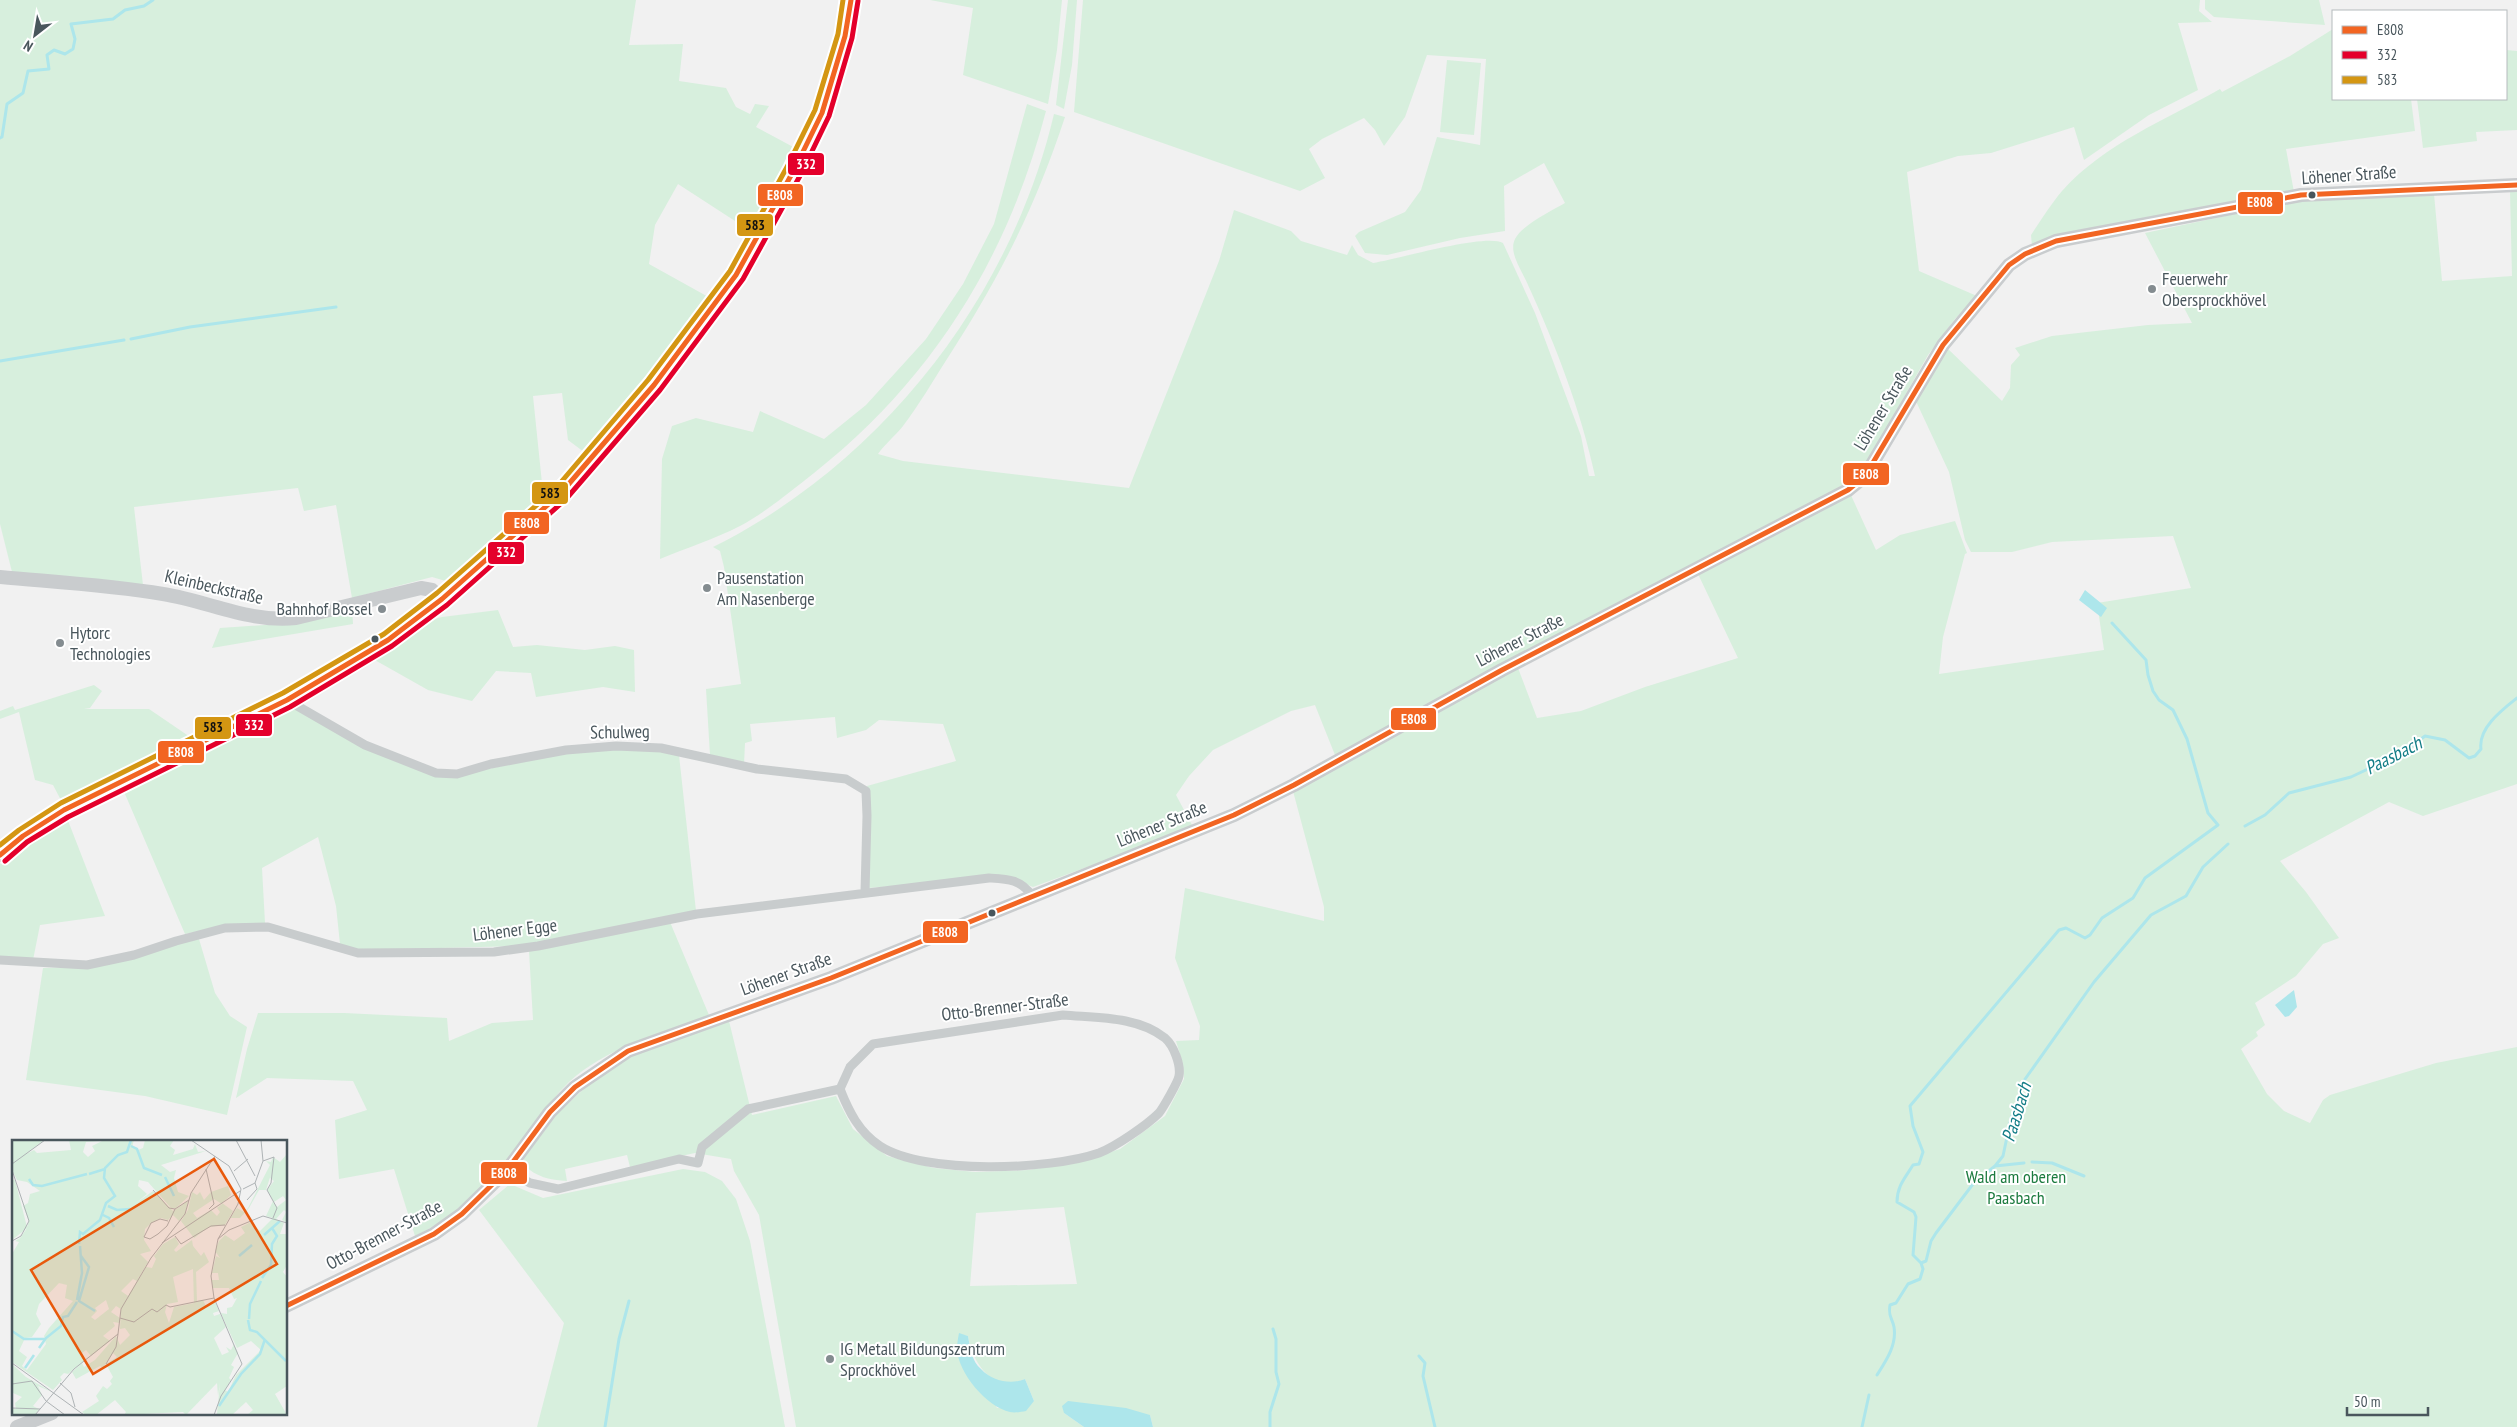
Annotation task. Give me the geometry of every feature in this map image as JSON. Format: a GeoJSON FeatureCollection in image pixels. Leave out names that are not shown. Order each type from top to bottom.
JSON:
{"type":"FeatureCollection","features":[{"type":"Feature","properties":{"kind":"street"},"geometry":{"type":"LineString","coordinates":[[0,854],[23,836],[64,810],[287,700],[388,640],[442,599],[560,493],[654,385],[736,275],[794,170],[822,114],[845,36],[850,0]]}},
{"type":"Feature","properties":{"kind":"street","name":"Löhener Straße"},"geometry":{"type":"LineString","coordinates":[[507,1170],[550,1112],[575,1087],[628,1050],[831,978],[1234,815],[1294,785],[1502,670],[1848,490],[1865,476],[1943,345],[2003,271],[2025,254],[2056,241],[2301,195],[2517,185]]}},
{"type":"Feature","properties":{"kind":"street","name":"Kleinbeckstraße"},"geometry":{"type":"LineString","coordinates":[[0,577],[160,593],[189,599],[251,617],[277,620],[296,618],[421,588],[432,590],[442,599]]}},
{"type":"Feature","properties":{"kind":"street","name":"Schulweg"},"geometry":{"type":"LineString","coordinates":[[287,700],[365,745],[436,773],[457,774],[491,764],[566,750],[616,746],[661,748],[756,769],[846,778],[866,791],[865,892]]}},
{"type":"Feature","properties":{"kind":"street","name":"Löhener Egge"},"geometry":{"type":"LineString","coordinates":[[0,960],[87,965],[134,955],[225,928],[268,927],[358,952],[494,952],[538,946],[697,914],[989,878],[1015,880],[1027,888],[1032,896]]}},
{"type":"Feature","properties":{"kind":"street","name":"Otto-Brenner-Straße"},"geometry":{"type":"LineString","coordinates":[[1063,1015],[1129,1020],[1166,1039],[1176,1055],[1179,1076],[1160,1112],[1100,1152],[1060,1160],[1015,1165],[963,1167],[902,1158],[880,1146],[860,1130],[848,1109],[840,1089],[850,1067],[873,1044],[1063,1015]]}},
{"type":"Feature","properties":{"kind":"street"},"geometry":{"type":"LineString","coordinates":[[507,1170],[530,1184],[558,1189],[679,1159],[698,1162],[702,1148],[748,1109],[840,1089]]}},
{"type":"Feature","properties":{"kind":"street","name":"Otto-Brenner-Straße"},"geometry":{"type":"LineString","coordinates":[[288,1305],[434,1234],[462,1214],[507,1170]]}},
{"type":"Feature","properties":{"kind":"street"},"geometry":{"type":"LineString","coordinates":[[16,1427],[49,1414]]}},
{"type":"Feature","properties":{"kind":"green space"},"geometry":{"type":"Polygon","coordinates":[[[0,0],[636,0],[629,45],[683,44],[679,81],[726,88],[736,107],[750,114],[755,104],[769,106],[756,127],[797,149],[752,232],[678,184],[655,225],[649,264],[712,299],[680,342],[588,455],[568,440],[562,393],[533,396],[543,493],[546,499],[449,582],[432,577],[352,598],[336,505],[304,511],[298,488],[134,507],[143,585],[12,572],[0,524],[0,0]]]}},
{"type":"Feature","properties":{"kind":"green space"},"geometry":{"type":"Polygon","coordinates":[[[930,0],[1062,0],[1057,50],[1048,104],[963,75],[973,8],[930,0]]]}},
{"type":"Feature","properties":{"kind":"green space"},"geometry":{"type":"Polygon","coordinates":[[[1068,0],[1077,0],[1072,65],[1064,109],[1056,105],[1068,0]]]}},
{"type":"Feature","properties":{"kind":"green space"},"geometry":{"type":"Polygon","coordinates":[[[1083,0],[2200,0],[2199,11],[2212,22],[2178,23],[2198,90],[2149,115],[2084,160],[2074,127],[1991,153],[1958,156],[1907,172],[1919,271],[1977,296],[1955,319],[1928,355],[1862,471],[1846,487],[1335,755],[1315,705],[1291,711],[1213,750],[1189,776],[1176,795],[1192,825],[1152,843],[1033,887],[1009,877],[868,888],[869,805],[867,786],[956,761],[943,724],[879,720],[866,730],[837,738],[835,717],[750,724],[752,741],[745,743],[744,765],[710,755],[706,689],[741,684],[724,567],[720,551],[713,547],[774,512],[832,470],[884,421],[931,368],[972,309],[1006,247],[1034,182],[1054,114],[1065,117],[1041,182],[999,271],[966,329],[920,401],[903,426],[878,454],[903,461],[1129,488],[1219,261],[1234,210],[1291,231],[1301,241],[1347,255],[1352,245],[1358,255],[1373,263],[1479,241],[1503,243],[1535,313],[1581,436],[1589,476],[1595,476],[1583,427],[1567,379],[1513,250],[1515,239],[1524,229],[1565,203],[1544,163],[1504,186],[1505,231],[1460,238],[1387,255],[1365,253],[1355,236],[1359,232],[1405,212],[1421,190],[1437,137],[1480,145],[1486,59],[1427,55],[1405,117],[1384,146],[1375,130],[1364,118],[1322,139],[1309,149],[1325,178],[1300,191],[1074,112],[1083,0]]]}},
{"type":"Feature","properties":{"kind":"green space"},"geometry":{"type":"Polygon","coordinates":[[[2205,0],[2319,0],[2325,25],[2214,17],[2205,9],[2205,0]]]}},
{"type":"Feature","properties":{"kind":"green space"},"geometry":{"type":"Polygon","coordinates":[[[2332,30],[2332,100],[2411,100],[2415,131],[2286,149],[2294,192],[2032,246],[2031,235],[2054,201],[2079,174],[2097,159],[2137,134],[2220,89],[2222,92],[2290,56],[2332,30]]]}},
{"type":"Feature","properties":{"kind":"green space"},"geometry":{"type":"Polygon","coordinates":[[[2507,50],[2517,51],[2517,130],[2476,132],[2477,141],[2423,148],[2417,100],[2507,100],[2507,50]]]}},
{"type":"Feature","properties":{"kind":"green space"},"geometry":{"type":"Polygon","coordinates":[[[1447,60],[1481,63],[1474,135],[1440,132],[1447,60]]]}},
{"type":"Feature","properties":{"kind":"green space"},"geometry":{"type":"Polygon","coordinates":[[[1027,104],[1046,111],[1030,165],[1010,216],[987,265],[960,312],[930,356],[895,397],[857,436],[778,501],[730,531],[660,559],[662,459],[672,426],[696,418],[753,432],[760,411],[824,439],[866,405],[926,339],[963,284],[994,224],[1027,104]]]}},
{"type":"Feature","properties":{"kind":"green space","name":"Wald am oberen Paasbach"},"geometry":{"type":"Polygon","coordinates":[[[2510,191],[2517,191],[2517,784],[2423,816],[2389,802],[2280,861],[2306,892],[2339,938],[2323,944],[2296,976],[2255,1003],[2265,1025],[2256,1032],[2258,1036],[2241,1049],[2267,1094],[2284,1111],[2310,1123],[2323,1100],[2330,1095],[2436,1063],[2517,1047],[2517,1427],[1153,1427],[1150,1415],[1064,1413],[1084,1427],[796,1427],[759,1215],[734,1171],[731,1159],[695,1153],[630,1167],[627,1155],[565,1169],[567,1181],[544,1177],[524,1165],[524,1158],[557,1114],[588,1085],[623,1059],[729,1021],[752,1115],[836,1096],[853,1129],[887,1156],[934,1168],[975,1172],[1028,1170],[1078,1162],[1120,1149],[1165,1116],[1184,1079],[1183,1064],[1176,1041],[1199,1040],[1200,1026],[1175,958],[1185,888],[1324,921],[1324,907],[1293,791],[1518,668],[1537,718],[1581,711],[1645,687],[1738,658],[1698,574],[1850,493],[1876,550],[1900,535],[1955,521],[1967,553],[1965,554],[1943,637],[1939,674],[2104,650],[2097,603],[2191,588],[2173,536],[2052,542],[2012,552],[1971,552],[1965,540],[1949,472],[1914,397],[1947,348],[2002,401],[2010,388],[2011,365],[2020,355],[2015,348],[2052,336],[2148,325],[2192,323],[2145,233],[2296,201],[2434,194],[2442,281],[2512,276],[2510,191]],[[1064,1207],[976,1213],[970,1286],[1077,1284],[1064,1207]],[[959,1334],[997,1408],[1034,1401],[1025,1379],[1014,1383],[1003,1383],[986,1374],[975,1357],[968,1336],[959,1334]]]}},
{"type":"Feature","properties":{"kind":"green space"},"geometry":{"type":"Polygon","coordinates":[[[352,607],[353,624],[212,648],[220,628],[279,624],[352,607]]]}},
{"type":"Feature","properties":{"kind":"green space"},"geometry":{"type":"Polygon","coordinates":[[[498,610],[513,647],[537,645],[585,650],[615,646],[634,650],[635,692],[603,687],[536,697],[531,673],[496,671],[472,701],[428,690],[373,659],[422,622],[442,617],[498,610]]]}},
{"type":"Feature","properties":{"kind":"green space"},"geometry":{"type":"Polygon","coordinates":[[[94,685],[102,691],[90,708],[84,709],[149,709],[193,739],[114,780],[109,778],[63,804],[53,785],[35,780],[19,712],[0,719],[0,711],[13,706],[15,710],[94,685]]]}},
{"type":"Feature","properties":{"kind":"green space"},"geometry":{"type":"Polygon","coordinates":[[[292,707],[437,776],[488,769],[567,752],[616,749],[660,751],[679,755],[696,911],[525,946],[361,950],[340,944],[336,906],[318,837],[262,868],[265,923],[225,925],[185,934],[122,787],[292,707]]]}},
{"type":"Feature","properties":{"kind":"green space"},"geometry":{"type":"Polygon","coordinates":[[[67,818],[105,916],[40,925],[33,960],[0,957],[0,864],[29,841],[67,818]]]}},
{"type":"Feature","properties":{"kind":"green space"},"geometry":{"type":"Polygon","coordinates":[[[670,922],[709,1015],[636,1042],[600,1059],[584,1070],[560,1091],[506,1163],[476,1195],[453,1213],[415,1236],[394,1169],[339,1179],[335,1120],[367,1110],[353,1081],[267,1078],[236,1098],[247,1049],[258,1013],[344,1013],[447,1018],[449,1041],[492,1023],[533,1020],[529,951],[670,922]]]}},
{"type":"Feature","properties":{"kind":"green space"},"geometry":{"type":"Polygon","coordinates":[[[199,939],[215,993],[230,1016],[247,1027],[227,1115],[145,1096],[26,1080],[43,968],[73,967],[199,939]]]}},
{"type":"Feature","properties":{"kind":"green space"},"geometry":{"type":"Polygon","coordinates":[[[683,1169],[705,1172],[722,1181],[736,1199],[750,1241],[785,1427],[537,1427],[564,1323],[479,1210],[510,1184],[543,1198],[683,1169]]]}},
{"type":"Feature","properties":{"kind":"water"},"geometry":{"type":"Polygon","coordinates":[[[2085,590],[2107,608],[2101,617],[2079,600],[2085,590]]]}},
{"type":"Feature","properties":{"kind":"water"},"geometry":{"type":"Polygon","coordinates":[[[2294,990],[2297,1007],[2289,1016],[2285,1017],[2275,1005],[2294,990]]]}},
{"type":"Feature","properties":{"kind":"water"},"geometry":{"type":"Polygon","coordinates":[[[959,1333],[968,1336],[973,1358],[985,1373],[996,1379],[1008,1382],[1025,1379],[1034,1401],[1026,1411],[1012,1412],[1001,1409],[975,1388],[962,1368],[959,1358],[957,1349],[959,1333]]]}},
{"type":"Feature","properties":{"kind":"water"},"geometry":{"type":"Polygon","coordinates":[[[1068,1401],[1126,1408],[1150,1415],[1153,1427],[1084,1427],[1064,1413],[1062,1406],[1068,1401]]]}},
{"type":"Feature","properties":{"kind":"waterway"},"geometry":{"type":"LineString","coordinates":[[0,138],[2,137],[7,104],[23,93],[28,71],[49,69],[47,55],[54,50],[65,54],[73,49],[75,39],[71,24],[113,19],[125,10],[144,6],[153,0]]}},
{"type":"Feature","properties":{"kind":"waterway"},"geometry":{"type":"LineString","coordinates":[[131,339],[190,327],[336,307]]}},
{"type":"Feature","properties":{"kind":"waterway"},"geometry":{"type":"LineString","coordinates":[[0,361],[124,340]]}},
{"type":"Feature","properties":{"kind":"waterway"},"geometry":{"type":"LineString","coordinates":[[1921,1263],[1913,1255],[1916,1217],[1914,1212],[1897,1202],[1898,1191],[1902,1182],[1913,1165],[1919,1164],[1923,1152],[1913,1126],[1910,1106],[2059,930],[2066,928],[2085,938],[2090,935],[2102,918],[2133,898],[2145,878],[2218,825],[2208,813],[2187,739],[2173,710],[2159,700],[2153,691],[2146,660],[2112,623]]}},
{"type":"Feature","properties":{"kind":"waterway","name":"Paasbach"},"geometry":{"type":"LineString","coordinates":[[2245,826],[2265,815],[2289,793],[2351,777],[2404,752],[2425,736],[2445,740],[2469,758],[2475,756],[2481,749],[2483,734],[2492,720],[2517,698]]}},
{"type":"Feature","properties":{"kind":"waterway","name":"Paasbach"},"geometry":{"type":"LineString","coordinates":[[1877,1375],[1890,1352],[1894,1340],[1890,1305],[1896,1303],[1908,1284],[1920,1279],[1923,1269],[1921,1263],[1926,1261],[1931,1241],[1936,1233],[1973,1184],[1995,1166],[2003,1156],[2011,1118],[2019,1103],[2023,1082],[2094,982],[2151,915],[2186,896],[2203,867],[2228,844]]}},
{"type":"Feature","properties":{"kind":"waterway"},"geometry":{"type":"LineString","coordinates":[[2032,1162],[2052,1163],[2084,1176]]}},
{"type":"Feature","properties":{"kind":"waterway"},"geometry":{"type":"LineString","coordinates":[[1995,1166],[2024,1163]]}},
{"type":"Feature","properties":{"kind":"waterway"},"geometry":{"type":"LineString","coordinates":[[605,1427],[619,1339],[629,1301]]}},
{"type":"Feature","properties":{"kind":"waterway"},"geometry":{"type":"LineString","coordinates":[[1270,1427],[1270,1412],[1279,1384],[1276,1372],[1276,1339],[1273,1329]]}},
{"type":"Feature","properties":{"kind":"waterway"},"geometry":{"type":"LineString","coordinates":[[1419,1356],[1425,1363],[1423,1376],[1435,1427]]}},
{"type":"Feature","properties":{"kind":"waterway","name":"Paasbach"},"geometry":{"type":"LineString","coordinates":[[1862,1427],[1869,1395]]}},
{"type":"Feature","properties":{"kind":"transit line","name":"583"},"geometry":{"type":"LineString","coordinates":[[0,845],[19,830],[61,803],[283,693],[384,634],[437,593],[556,488],[648,380],[730,271],[787,167],[815,110],[838,34],[843,0]]}},
{"type":"Feature","properties":{"kind":"transit line","name":"E808"},"geometry":{"type":"LineString","coordinates":[[0,855],[23,836],[64,810],[287,700],[388,640],[442,599],[561,493],[654,385],[736,275],[794,170],[822,113],[845,36],[851,0]]}},
{"type":"Feature","properties":{"kind":"transit line","name":"332"},"geometry":{"type":"LineString","coordinates":[[5,861],[27,842],[68,817],[290,707],[392,646],[447,605],[566,499],[660,390],[743,279],[801,174],[829,116],[852,38],[858,1]]}},
{"type":"Feature","properties":{"kind":"transit line","name":"E808"},"geometry":{"type":"LineString","coordinates":[[288,1305],[434,1234],[462,1214],[507,1170],[550,1112],[575,1087],[628,1051],[831,978],[1234,815],[1294,785],[1502,670],[1848,490],[1865,476],[1943,345],[2009,265],[2025,254],[2056,241],[2301,195],[2517,185]]}},
{"type":"Feature","properties":{"kind":"place","name":"Feuerwehr Obersprockhövel"},"geometry":{"type":"Point","coordinates":[2152,289]}},
{"type":"Feature","properties":{"kind":"place","name":"Pausenstation Am Nasenberge"},"geometry":{"type":"Point","coordinates":[707,588]}},
{"type":"Feature","properties":{"kind":"place","name":"Bahnhof Bossel"},"geometry":{"type":"Point","coordinates":[382,609]}},
{"type":"Feature","properties":{"kind":"place","name":"Hytorc Technologies"},"geometry":{"type":"Point","coordinates":[60,643]}},
{"type":"Feature","properties":{"kind":"place","name":"IG Metall Bildungszentrum Sprockhövel"},"geometry":{"type":"Point","coordinates":[830,1359]}}]}
